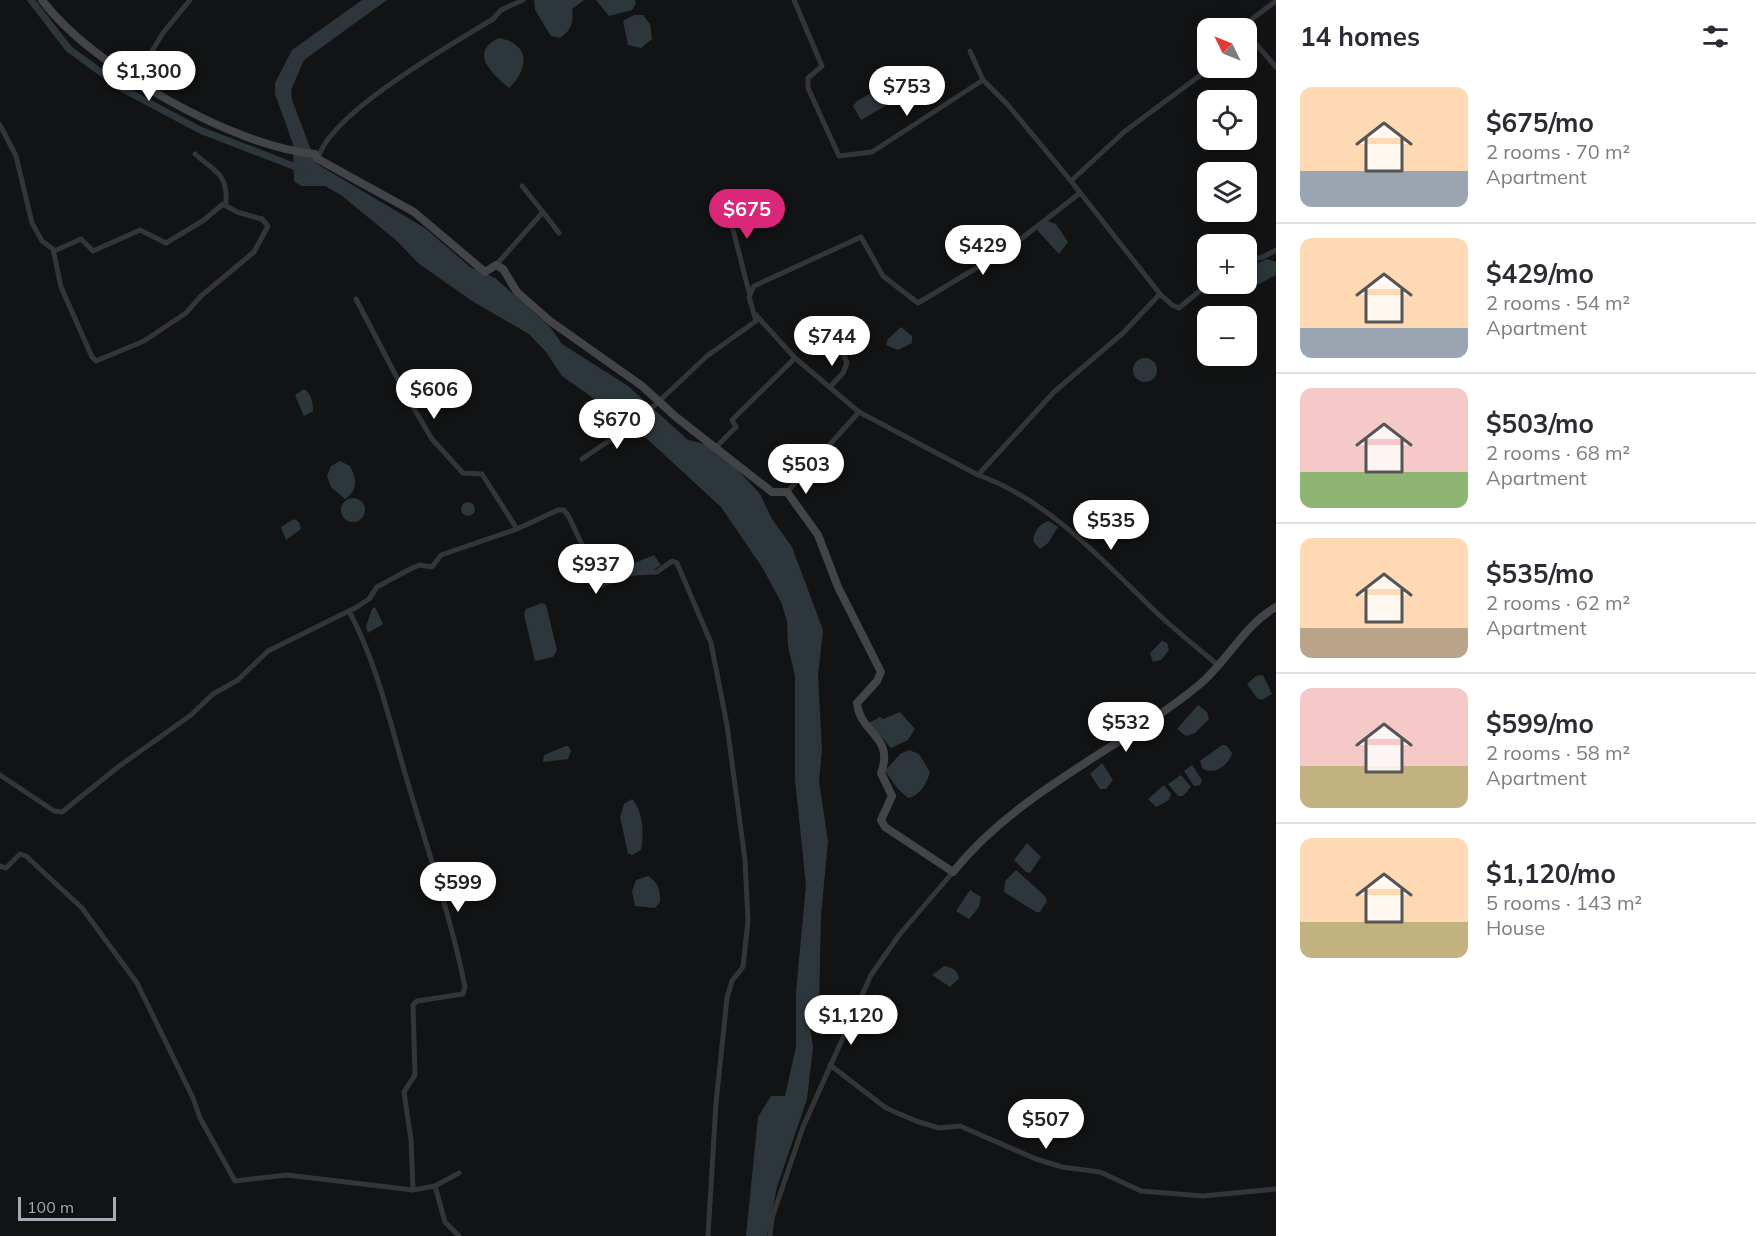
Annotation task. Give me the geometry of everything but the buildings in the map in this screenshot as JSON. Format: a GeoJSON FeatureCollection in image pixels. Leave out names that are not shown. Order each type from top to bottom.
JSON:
{"type":"FeatureCollection","features":[{"type":"Feature","properties":{"kind":"street"},"geometry":{"type":"LineString","coordinates":[[42,0],[65,27],[91,49],[135,79],[201,117],[292,152],[317,157],[414,212],[485,272],[496,265],[543,212]]}},
{"type":"Feature","properties":{"kind":"street"},"geometry":{"type":"LineString","coordinates":[[135,79],[163,33],[190,0]]}},
{"type":"Feature","properties":{"kind":"street"},"geometry":{"type":"LineString","coordinates":[[317,157],[328,137],[390,83],[493,19],[501,10],[522,0]]}},
{"type":"Feature","properties":{"kind":"street"},"geometry":{"type":"LineString","coordinates":[[794,0],[822,66],[808,78],[808,88],[839,156],[872,152],[983,80]]}},
{"type":"Feature","properties":{"kind":"street"},"geometry":{"type":"LineString","coordinates":[[1253,18],[1276,1]]}},
{"type":"Feature","properties":{"kind":"street"},"geometry":{"type":"LineString","coordinates":[[1257,45],[1276,67]]}},
{"type":"Feature","properties":{"kind":"street"},"geometry":{"type":"LineString","coordinates":[[970,51],[983,80],[1008,105],[1071,181],[1160,294],[1179,308],[1197,293]]}},
{"type":"Feature","properties":{"kind":"street"},"geometry":{"type":"LineString","coordinates":[[1071,181],[1124,132],[1197,78]]}},
{"type":"Feature","properties":{"kind":"street"},"geometry":{"type":"LineString","coordinates":[[0,125],[8,136],[19,163],[32,223],[42,241],[54,251],[61,287],[92,357],[102,361],[144,341],[186,313],[201,296],[254,252],[266,230],[266,222],[237,212],[226,204]]}},
{"type":"Feature","properties":{"kind":"street"},"geometry":{"type":"LineString","coordinates":[[195,154],[223,178],[226,186],[226,204]]}},
{"type":"Feature","properties":{"kind":"street"},"geometry":{"type":"LineString","coordinates":[[522,186],[559,233]]}},
{"type":"Feature","properties":{"kind":"street"},"geometry":{"type":"LineString","coordinates":[[749,292],[754,286],[861,237],[883,276],[918,303],[1008,249],[1080,193]]}},
{"type":"Feature","properties":{"kind":"street"},"geometry":{"type":"LineString","coordinates":[[582,459],[638,421],[707,356],[756,321],[729,214],[722,196]]}},
{"type":"Feature","properties":{"kind":"street"},"geometry":{"type":"LineString","coordinates":[[54,251],[81,239],[93,251],[140,230],[166,243],[226,204]]}},
{"type":"Feature","properties":{"kind":"street"},"geometry":{"type":"LineString","coordinates":[[1257,258],[1276,250]]}},
{"type":"Feature","properties":{"kind":"street"},"geometry":{"type":"LineString","coordinates":[[496,265],[503,269],[517,292],[550,321],[772,492],[787,492],[859,412]]}},
{"type":"Feature","properties":{"kind":"street"},"geometry":{"type":"LineString","coordinates":[[978,475],[1054,392],[1123,333],[1160,294]]}},
{"type":"Feature","properties":{"kind":"street"},"geometry":{"type":"LineString","coordinates":[[356,300],[432,439],[463,473],[482,474],[517,529]]}},
{"type":"Feature","properties":{"kind":"street"},"geometry":{"type":"LineString","coordinates":[[756,315],[795,358],[859,412],[978,475],[999,483],[1085,543],[1118,572],[1157,613],[1219,666]]}},
{"type":"Feature","properties":{"kind":"street"},"geometry":{"type":"LineString","coordinates":[[830,387],[843,373],[847,363],[840,346]]}},
{"type":"Feature","properties":{"kind":"street"},"geometry":{"type":"LineString","coordinates":[[716,447],[736,427],[732,420],[795,358]]}},
{"type":"Feature","properties":{"kind":"street"},"geometry":{"type":"LineString","coordinates":[[787,492],[818,535],[838,587],[881,672],[877,681],[856,703],[863,720],[885,748],[886,760],[881,773],[892,796],[881,820],[885,827],[953,872]]}},
{"type":"Feature","properties":{"kind":"street"},"geometry":{"type":"LineString","coordinates":[[0,775],[54,811],[62,812],[118,767],[191,715],[213,694],[238,680],[268,651],[349,611],[369,599],[377,587],[412,568],[420,565],[432,567],[441,555],[517,529],[558,510],[564,510],[601,585],[634,573],[657,572],[672,561],[677,563],[711,643],[727,725],[746,860],[748,921],[743,967],[732,981],[727,998],[716,1103],[708,1236]]}},
{"type":"Feature","properties":{"kind":"street"},"geometry":{"type":"LineString","coordinates":[[770,1236],[772,1218],[804,1127],[830,1065],[871,975],[900,934],[985,835],[1045,789],[1132,734],[1199,684],[1219,666],[1243,637],[1276,607]]}},
{"type":"Feature","properties":{"kind":"street"},"geometry":{"type":"LineString","coordinates":[[349,611],[359,630],[388,717],[453,936],[465,990],[463,994],[417,1001],[413,1005],[415,1075],[404,1092],[411,1140],[413,1190]]}},
{"type":"Feature","properties":{"kind":"street"},"geometry":{"type":"LineString","coordinates":[[0,866],[6,868],[20,854],[26,856],[71,896],[102,935],[137,983],[193,1098],[200,1118],[235,1181],[287,1175],[413,1190],[435,1186],[459,1173]]}},
{"type":"Feature","properties":{"kind":"street"},"geometry":{"type":"LineString","coordinates":[[830,1065],[886,1108],[939,1128],[960,1126],[1036,1159],[1062,1167],[1100,1172],[1141,1191],[1203,1196],[1276,1190]]}},
{"type":"Feature","properties":{"kind":"street"},"geometry":{"type":"LineString","coordinates":[[435,1186],[445,1222],[459,1236]]}},
{"type":"Feature","properties":{"kind":"shaded area"},"geometry":{"type":"Polygon","coordinates":[[[362,0],[387,0],[304,60],[291,90],[292,100],[316,163],[425,228],[470,267],[495,278],[550,327],[562,344],[628,386],[688,440],[705,444],[738,470],[760,494],[772,519],[792,547],[823,630],[818,676],[822,750],[819,781],[828,841],[821,916],[819,1006],[810,1027],[813,1047],[807,1099],[777,1187],[767,1236],[746,1236],[758,1117],[771,1096],[785,1096],[796,1047],[796,992],[806,885],[795,780],[795,676],[788,646],[787,621],[781,602],[762,567],[721,507],[645,437],[645,423],[622,401],[596,400],[562,376],[546,352],[529,334],[472,301],[418,263],[397,241],[341,195],[325,186],[301,186],[294,181],[293,144],[275,94],[275,83],[292,50],[362,0]]]}},
{"type":"Feature","properties":{"kind":"shaded area"},"geometry":{"type":"Polygon","coordinates":[[[534,0],[584,0],[572,9],[571,26],[560,38],[551,36],[535,10],[534,0]]]}},
{"type":"Feature","properties":{"kind":"shaded area"},"geometry":{"type":"Polygon","coordinates":[[[596,0],[635,0],[636,3],[632,10],[609,16],[596,0]]]}},
{"type":"Feature","properties":{"kind":"shaded area"},"geometry":{"type":"Polygon","coordinates":[[[634,15],[643,15],[650,24],[652,39],[641,48],[628,45],[623,21],[634,15]]]}},
{"type":"Feature","properties":{"kind":"shaded area"},"geometry":{"type":"Polygon","coordinates":[[[499,38],[517,46],[524,58],[516,81],[509,88],[490,70],[484,56],[490,44],[499,38]]]}},
{"type":"Feature","properties":{"kind":"shaded area"},"geometry":{"type":"Polygon","coordinates":[[[875,91],[885,106],[861,120],[853,106],[857,101],[875,91]]]}},
{"type":"Feature","properties":{"kind":"shaded area"},"geometry":{"type":"Polygon","coordinates":[[[1048,221],[1056,224],[1068,242],[1059,254],[1037,230],[1038,225],[1048,221]]]}},
{"type":"Feature","properties":{"kind":"shaded area"},"geometry":{"type":"Polygon","coordinates":[[[1267,259],[1276,262],[1276,275],[1257,284],[1257,264],[1267,259]]]}},
{"type":"Feature","properties":{"kind":"shaded area"},"geometry":{"type":"Polygon","coordinates":[[[901,327],[912,336],[912,343],[898,350],[886,345],[888,339],[901,327]]]}},
{"type":"Feature","properties":{"kind":"shaded area"},"geometry":{"type":"Polygon","coordinates":[[[1145,358],[1153,362],[1157,370],[1153,378],[1145,382],[1137,378],[1133,370],[1137,362],[1145,358]]]}},
{"type":"Feature","properties":{"kind":"shaded area"},"geometry":{"type":"Polygon","coordinates":[[[304,389],[311,398],[313,411],[304,416],[295,395],[304,389]]]}},
{"type":"Feature","properties":{"kind":"shaded area"},"geometry":{"type":"Polygon","coordinates":[[[340,461],[350,466],[355,480],[352,492],[345,499],[331,487],[327,476],[331,466],[340,461]]]}},
{"type":"Feature","properties":{"kind":"shaded area"},"geometry":{"type":"Polygon","coordinates":[[[353,498],[358,499],[364,505],[364,515],[358,521],[353,522],[348,521],[342,515],[341,510],[342,505],[348,499],[353,498]]]}},
{"type":"Feature","properties":{"kind":"shaded area"},"geometry":{"type":"Polygon","coordinates":[[[465,502],[471,502],[475,509],[471,516],[465,516],[461,512],[461,506],[465,502]]]}},
{"type":"Feature","properties":{"kind":"shaded area"},"geometry":{"type":"Polygon","coordinates":[[[294,519],[299,522],[301,529],[286,540],[281,527],[294,519]]]}},
{"type":"Feature","properties":{"kind":"shaded area"},"geometry":{"type":"Polygon","coordinates":[[[1049,521],[1058,527],[1048,543],[1040,549],[1033,541],[1035,534],[1040,526],[1049,521]]]}},
{"type":"Feature","properties":{"kind":"shaded area"},"geometry":{"type":"Polygon","coordinates":[[[654,555],[661,565],[652,571],[603,582],[597,569],[622,558],[630,565],[654,555]]]}},
{"type":"Feature","properties":{"kind":"shaded area"},"geometry":{"type":"Polygon","coordinates":[[[542,603],[546,605],[557,650],[553,657],[535,661],[524,614],[526,609],[542,603]]]}},
{"type":"Feature","properties":{"kind":"shaded area"},"geometry":{"type":"Polygon","coordinates":[[[375,607],[383,624],[368,633],[366,626],[372,609],[375,607]]]}},
{"type":"Feature","properties":{"kind":"shaded area"},"geometry":{"type":"Polygon","coordinates":[[[1162,641],[1167,643],[1169,650],[1161,660],[1153,662],[1150,653],[1162,641]]]}},
{"type":"Feature","properties":{"kind":"shaded area"},"geometry":{"type":"Polygon","coordinates":[[[1263,675],[1272,694],[1262,700],[1257,698],[1247,684],[1256,676],[1263,675]]]}},
{"type":"Feature","properties":{"kind":"shaded area"},"geometry":{"type":"Polygon","coordinates":[[[1198,705],[1207,712],[1209,719],[1195,733],[1186,736],[1177,729],[1198,705]]]}},
{"type":"Feature","properties":{"kind":"shaded area"},"geometry":{"type":"Polygon","coordinates":[[[900,712],[915,729],[908,740],[891,748],[869,723],[880,717],[883,719],[900,712]]]}},
{"type":"Feature","properties":{"kind":"shaded area"},"geometry":{"type":"Polygon","coordinates":[[[1222,745],[1226,745],[1232,753],[1228,761],[1217,770],[1203,769],[1200,761],[1222,745]]]}},
{"type":"Feature","properties":{"kind":"shaded area"},"geometry":{"type":"Polygon","coordinates":[[[566,746],[571,751],[568,759],[543,762],[544,755],[566,746]]]}},
{"type":"Feature","properties":{"kind":"shaded area"},"geometry":{"type":"Polygon","coordinates":[[[909,750],[919,754],[930,772],[922,788],[916,795],[908,798],[885,771],[900,754],[909,750]]]}},
{"type":"Feature","properties":{"kind":"shaded area"},"geometry":{"type":"Polygon","coordinates":[[[1102,763],[1113,780],[1106,789],[1100,789],[1090,774],[1102,763]]]}},
{"type":"Feature","properties":{"kind":"shaded area"},"geometry":{"type":"Polygon","coordinates":[[[1192,765],[1202,780],[1200,785],[1194,786],[1184,771],[1192,765]]]}},
{"type":"Feature","properties":{"kind":"shaded area"},"geometry":{"type":"Polygon","coordinates":[[[1181,775],[1191,787],[1183,796],[1178,796],[1168,784],[1181,775]]]}},
{"type":"Feature","properties":{"kind":"shaded area"},"geometry":{"type":"Polygon","coordinates":[[[1164,785],[1171,794],[1169,800],[1156,807],[1148,799],[1164,785]]]}},
{"type":"Feature","properties":{"kind":"shaded area"},"geometry":{"type":"Polygon","coordinates":[[[632,799],[642,823],[642,837],[641,850],[632,855],[628,853],[620,817],[624,804],[632,799]]]}},
{"type":"Feature","properties":{"kind":"shaded area"},"geometry":{"type":"Polygon","coordinates":[[[1027,843],[1041,857],[1030,873],[1014,860],[1027,843]]]}},
{"type":"Feature","properties":{"kind":"shaded area"},"geometry":{"type":"Polygon","coordinates":[[[1016,870],[1045,896],[1047,901],[1040,912],[1036,912],[1004,892],[1005,881],[1016,870]]]}},
{"type":"Feature","properties":{"kind":"shaded area"},"geometry":{"type":"Polygon","coordinates":[[[648,876],[655,881],[659,890],[660,902],[655,908],[635,906],[632,891],[636,880],[648,876]]]}},
{"type":"Feature","properties":{"kind":"shaded area"},"geometry":{"type":"Polygon","coordinates":[[[970,890],[981,897],[979,907],[969,919],[956,911],[970,890]]]}},
{"type":"Feature","properties":{"kind":"shaded area"},"geometry":{"type":"Polygon","coordinates":[[[944,966],[954,969],[959,978],[950,987],[932,975],[944,966]]]}},
{"type":"Feature","properties":{"kind":"waterway"},"geometry":{"type":"LineString","coordinates":[[31,0],[69,49],[125,90],[200,130],[301,169]]}}]}
